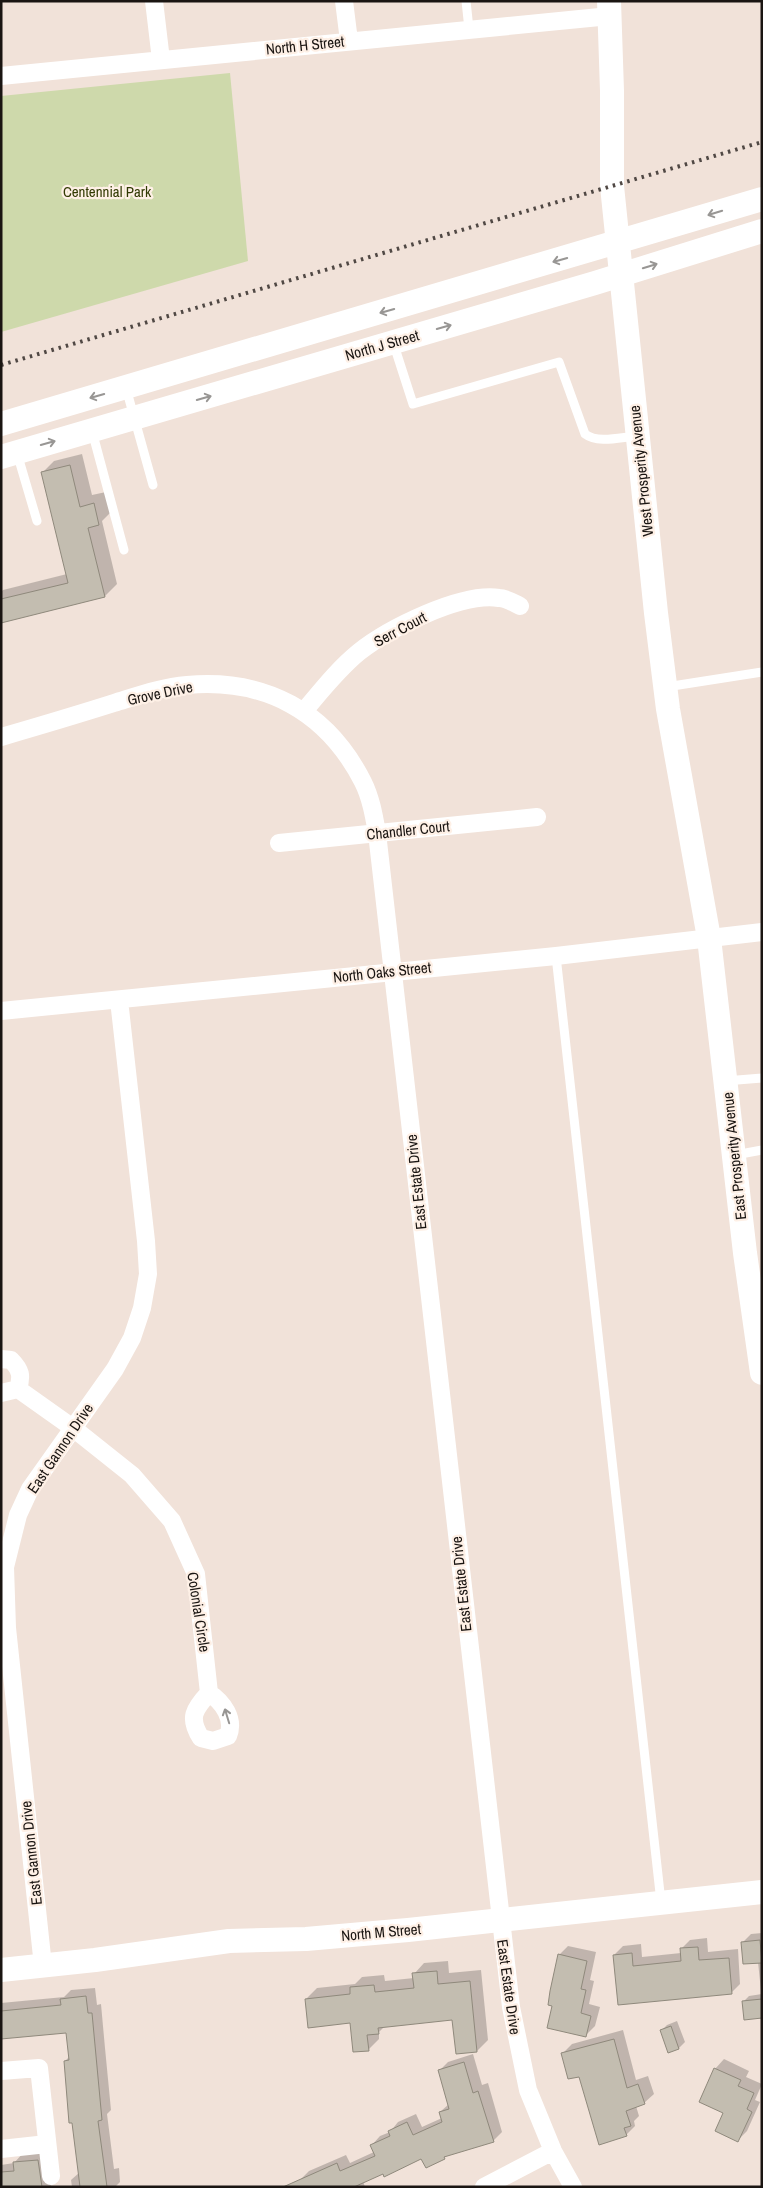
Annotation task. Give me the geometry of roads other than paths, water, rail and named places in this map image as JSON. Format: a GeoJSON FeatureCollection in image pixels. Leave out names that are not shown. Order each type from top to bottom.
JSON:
{"type":"FeatureCollection","features":[{"type":"Feature","properties":{"kind":"main road","name":"West Prosperity Avenue"},"geometry":{"type":"LineString","coordinates":[[610,8],[612,186],[616,243],[666,687],[708,938]]}},
{"type":"Feature","properties":{"kind":"main road","name":"North J Street"},"geometry":{"type":"LineString","coordinates":[[1,424],[762,199]]}},
{"type":"Feature","properties":{"kind":"main road","name":"North J Street"},"geometry":{"type":"LineString","coordinates":[[9,455],[620,275],[762,231]]}},
{"type":"Feature","properties":{"kind":"main road","name":"East Prosperity Avenue"},"geometry":{"type":"LineString","coordinates":[[708,938],[745,1254],[762,1373]]}},
{"type":"Feature","properties":{"kind":"main road","name":"North M Street"},"geometry":{"type":"LineString","coordinates":[[1,1970],[228,1941],[306,1938],[408,1930],[762,1892]]}},
{"type":"Feature","properties":{"kind":"street"},"geometry":{"type":"LineString","coordinates":[[154,1],[161,60]]}},
{"type":"Feature","properties":{"kind":"street"},"geometry":{"type":"LineString","coordinates":[[344,1],[349,41]]}},
{"type":"Feature","properties":{"kind":"street","name":"North H Street"},"geometry":{"type":"LineString","coordinates":[[1,76],[469,29],[610,8]]}},
{"type":"Feature","properties":{"kind":"street","name":"Serr Court"},"geometry":{"type":"LineString","coordinates":[[304,711],[332,678],[359,652],[418,618],[450,605],[478,598],[499,598],[520,606]]}},
{"type":"Feature","properties":{"kind":"street","name":"Grove Drive"},"geometry":{"type":"LineString","coordinates":[[1,737],[162,689],[186,685],[207,684],[255,690],[281,698],[304,711],[334,740],[363,783],[377,833],[392,971]]}},
{"type":"Feature","properties":{"kind":"street","name":"Chandler Court"},"geometry":{"type":"LineString","coordinates":[[279,844],[537,817]]}},
{"type":"Feature","properties":{"kind":"street","name":"North Oaks Street"},"geometry":{"type":"LineString","coordinates":[[1,1012],[392,971],[556,956],[762,932]]}},
{"type":"Feature","properties":{"kind":"street","name":"East Estate Drive"},"geometry":{"type":"LineString","coordinates":[[392,971],[499,1919],[511,2007],[528,2090],[553,2151],[574,2187]]}},
{"type":"Feature","properties":{"kind":"street","name":"East Gannon Drive"},"geometry":{"type":"LineString","coordinates":[[43,1966],[7,1628],[5,1568],[18,1516],[30,1489],[115,1369],[132,1338],[142,1308],[148,1274],[146,1241],[119,1000]]}},
{"type":"Feature","properties":{"kind":"street"},"geometry":{"type":"LineString","coordinates":[[1,1359],[12,1360],[20,1369],[21,1379],[10,1391]]}},
{"type":"Feature","properties":{"kind":"street","name":"Colonial Circle"},"geometry":{"type":"LineString","coordinates":[[10,1391],[73,1428],[132,1475],[172,1521],[196,1574],[209,1693]]}},
{"type":"Feature","properties":{"kind":"street"},"geometry":{"type":"LineString","coordinates":[[1,2071],[40,2068],[51,2176]]}},
{"type":"Feature","properties":{"kind":"street"},"geometry":{"type":"LineString","coordinates":[[1,2148],[47,2144]]}},
{"type":"Feature","properties":{"kind":"street"},"geometry":{"type":"LineString","coordinates":[[484,2187],[553,2151]]}},
{"type":"Feature","properties":{"kind":"lane"},"geometry":{"type":"LineString","coordinates":[[466,1],[469,29]]}},
{"type":"Feature","properties":{"kind":"lane"},"geometry":{"type":"LineString","coordinates":[[393,342],[413,404],[559,362],[585,434],[597,440],[638,435]]}},
{"type":"Feature","properties":{"kind":"lane"},"geometry":{"type":"LineString","coordinates":[[126,387],[153,485]]}},
{"type":"Feature","properties":{"kind":"lane"},"geometry":{"type":"LineString","coordinates":[[92,430],[124,550]]}},
{"type":"Feature","properties":{"kind":"lane"},"geometry":{"type":"LineString","coordinates":[[9,455],[37,521]]}},
{"type":"Feature","properties":{"kind":"lane"},"geometry":{"type":"LineString","coordinates":[[666,687],[762,672]]}},
{"type":"Feature","properties":{"kind":"lane"},"geometry":{"type":"LineString","coordinates":[[556,956],[662,1903]]}},
{"type":"Feature","properties":{"kind":"lane"},"geometry":{"type":"LineString","coordinates":[[725,1081],[762,1078]]}},
{"type":"Feature","properties":{"kind":"lane"},"geometry":{"type":"LineString","coordinates":[[734,1155],[762,1150]]}},
{"type":"Feature","properties":{"kind":"railway"},"geometry":{"type":"LineString","coordinates":[[1,365],[762,142]]}},
{"type":"Feature","properties":{"kind":"park label","name":"Centennial Park"},"geometry":{"type":"Point","coordinates":[107,191]}}]}
